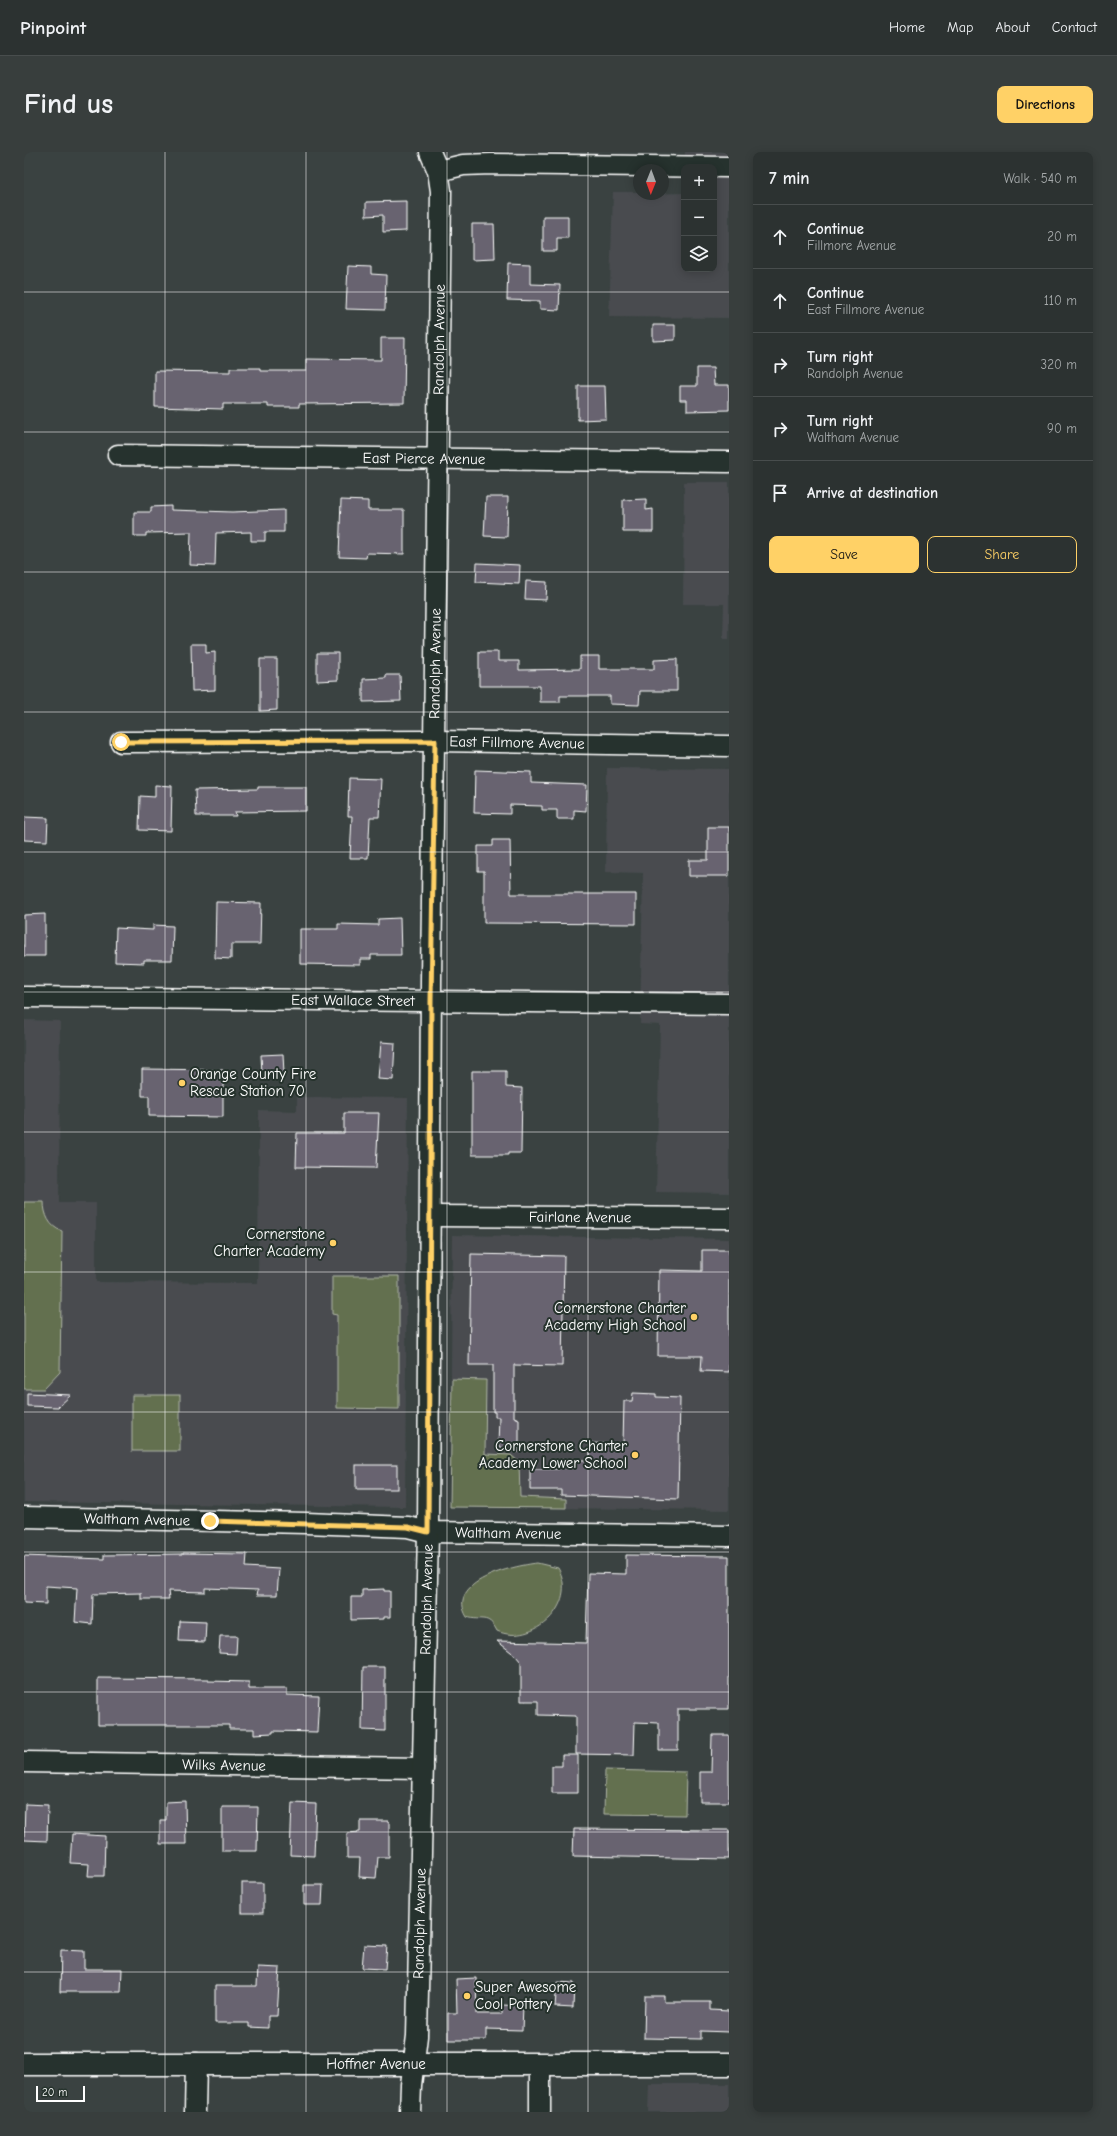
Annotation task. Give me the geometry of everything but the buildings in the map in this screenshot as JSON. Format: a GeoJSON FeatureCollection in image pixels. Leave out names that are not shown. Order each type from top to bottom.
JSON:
{"type":"FeatureCollection","features":[{"type":"Feature","properties":{"kind":"main road","name":"Hoffner Avenue"},"geometry":{"type":"LineString","coordinates":[[24,2064],[729,2064]]}},
{"type":"Feature","properties":{"kind":"street","name":"Randolph Avenue"},"geometry":{"type":"LineString","coordinates":[[410,2112],[411,2085],[417,2036],[428,1532],[431,1216],[431,1002],[441,191],[438,171],[430,152]]}},
{"type":"Feature","properties":{"kind":"street"},"geometry":{"type":"LineString","coordinates":[[438,171],[463,166],[491,164],[729,167]]}},
{"type":"Feature","properties":{"kind":"street","name":"East Pierce Avenue"},"geometry":{"type":"LineString","coordinates":[[118,455],[729,462]]}},
{"type":"Feature","properties":{"kind":"street","name":"East Fillmore Avenue"},"geometry":{"type":"LineString","coordinates":[[121,742],[435,741],[729,746]]}},
{"type":"Feature","properties":{"kind":"street","name":"East Wallace Street"},"geometry":{"type":"LineString","coordinates":[[24,997],[729,1004]]}},
{"type":"Feature","properties":{"kind":"street","name":"Fairlane Avenue"},"geometry":{"type":"LineString","coordinates":[[431,1216],[729,1218]]}},
{"type":"Feature","properties":{"kind":"street","name":"Waltham Avenue"},"geometry":{"type":"LineString","coordinates":[[24,1518],[306,1523],[408,1527],[428,1532],[729,1536]]}},
{"type":"Feature","properties":{"kind":"street","name":"Wilks Avenue"},"geometry":{"type":"LineString","coordinates":[[24,1762],[423,1768]]}},
{"type":"Feature","properties":{"kind":"street"},"geometry":{"type":"LineString","coordinates":[[195,2112],[196,2063]]}},
{"type":"Feature","properties":{"kind":"street"},"geometry":{"type":"LineString","coordinates":[[540,2065],[540,2112]]}},
{"type":"Feature","properties":{"kind":"shaded area"},"geometry":{"type":"Polygon","coordinates":[[[685,152],[729,152],[729,318],[609,317],[613,192],[633,192],[633,200],[669,200],[669,193],[681,193],[681,272],[717,272],[717,164],[684,164],[685,152]]]}},
{"type":"Feature","properties":{"kind":"shaded area"},"geometry":{"type":"Polygon","coordinates":[[[684,482],[729,482],[729,639],[723,639],[724,604],[683,604],[684,482]]]}},
{"type":"Feature","properties":{"kind":"shaded area"},"geometry":{"type":"Polygon","coordinates":[[[607,768],[729,769],[729,1193],[656,1192],[660,1025],[640,1024],[643,873],[606,872],[607,768]]]}},
{"type":"Feature","properties":{"kind":"shaded area","name":"Cornerstone Charter Academy"},"geometry":{"type":"Polygon","coordinates":[[[24,1020],[60,1021],[59,1203],[96,1203],[96,1282],[258,1283],[259,1110],[297,1111],[297,1097],[408,1098],[405,1507],[24,1502],[24,1020]]]}},
{"type":"Feature","properties":{"kind":"shaded area"},"geometry":{"type":"Polygon","coordinates":[[[452,1235],[729,1239],[729,1510],[450,1507],[452,1235]]]}},
{"type":"Feature","properties":{"kind":"shaded area"},"geometry":{"type":"Polygon","coordinates":[[[649,2084],[729,2084],[729,2112],[648,2112],[649,2084]]]}},
{"type":"Feature","properties":{"kind":"green space"},"geometry":{"type":"Polygon","coordinates":[[[24,1202],[44,1202],[48,1220],[57,1229],[62,1231],[60,1372],[44,1389],[24,1389],[24,1202]]]}},
{"type":"Feature","properties":{"kind":"green space"},"geometry":{"type":"Polygon","coordinates":[[[332,1276],[399,1276],[399,1409],[337,1408],[337,1315],[332,1314],[332,1276]]]}},
{"type":"Feature","properties":{"kind":"green space"},"geometry":{"type":"Polygon","coordinates":[[[452,1379],[486,1380],[485,1454],[511,1455],[519,1462],[520,1497],[566,1499],[566,1508],[450,1507],[452,1379]]]}},
{"type":"Feature","properties":{"kind":"green space"},"geometry":{"type":"Polygon","coordinates":[[[132,1395],[180,1395],[180,1451],[132,1451],[132,1395]]]}},
{"type":"Feature","properties":{"kind":"green space"},"geometry":{"type":"Polygon","coordinates":[[[537,1563],[558,1568],[563,1582],[562,1595],[557,1608],[549,1619],[538,1628],[525,1633],[511,1634],[497,1631],[494,1625],[487,1620],[467,1617],[463,1604],[465,1594],[473,1585],[499,1572],[537,1563]]]}},
{"type":"Feature","properties":{"kind":"green space"},"geometry":{"type":"Polygon","coordinates":[[[605,1770],[686,1772],[685,1815],[604,1814],[605,1770]]]}},
{"type":"Feature","properties":{"kind":"place","name":"Orange County Fire Rescue Station 70"},"geometry":{"type":"Point","coordinates":[182,1083]}},
{"type":"Feature","properties":{"kind":"place","name":"Cornerstone Charter Academy"},"geometry":{"type":"Point","coordinates":[333,1243]}},
{"type":"Feature","properties":{"kind":"place","name":"Cornerstone Charter Academy High School"},"geometry":{"type":"Point","coordinates":[694,1317]}},
{"type":"Feature","properties":{"kind":"place","name":"Cornerstone Charter Academy Lower School"},"geometry":{"type":"Point","coordinates":[635,1455]}},
{"type":"Feature","properties":{"kind":"place","name":"Super Awesome Cool Pottery"},"geometry":{"type":"Point","coordinates":[467,1996]}},
{"type":"Feature","properties":{"kind":"route"},"geometry":{"type":"LineString","coordinates":[[121,742],[435,741],[431,1002],[431,1216],[428,1532],[408,1527],[210,1521]]}}]}
